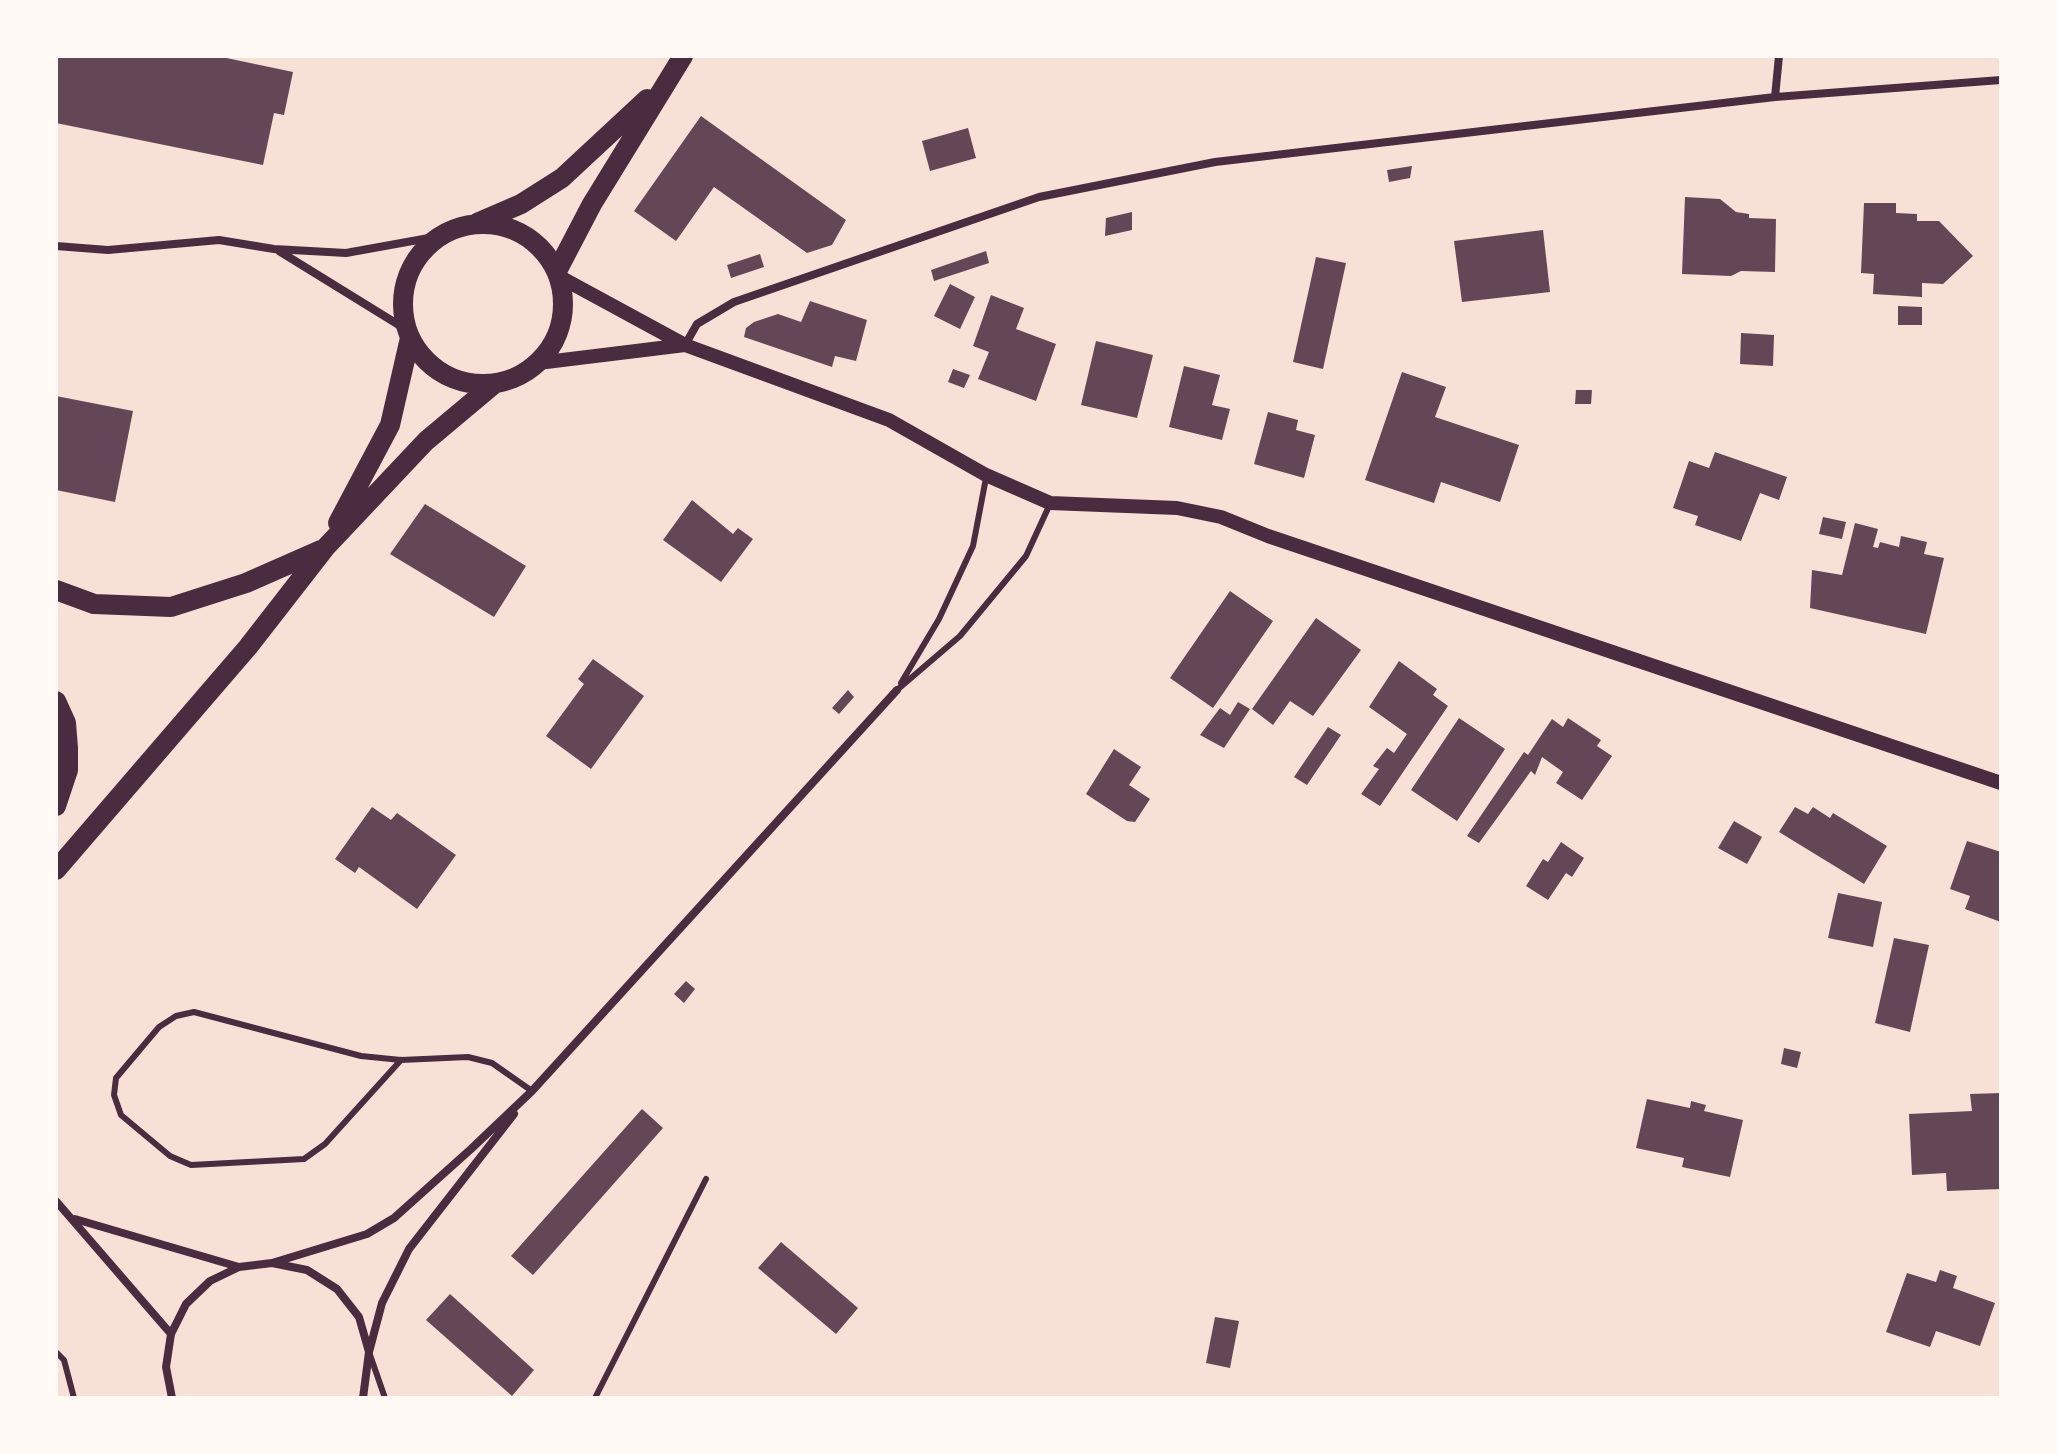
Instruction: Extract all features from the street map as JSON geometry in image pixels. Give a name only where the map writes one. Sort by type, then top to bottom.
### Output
[{"type":"main road","points":[[558,274],[664,82],[683,56]]},
{"type":"main road","points":[[56,590],[94,604],[171,607],[246,583],[325,548],[390,425],[408,334],[403,309],[408,277],[424,250],[440,236],[521,204],[562,178],[664,82]]},
{"type":"main road","points":[[408,334],[436,370],[474,384],[494,384],[518,376],[538,363],[553,344],[562,322],[564,299],[558,274],[546,254],[513,229],[473,224]]},
{"type":"main road","points":[[56,870],[238,659],[325,548],[426,441],[494,384]]},
{"type":"main road","points":[[56,701],[66,723],[68,748],[68,770],[56,806]]},
{"type":"street","points":[[1775,97],[1779,56]]},
{"type":"street","points":[[685,345],[697,324],[734,302],[1039,197],[1215,162],[1775,97],[2001,80]]},
{"type":"street","points":[[56,246],[108,250],[219,240],[274,249],[346,253],[440,236]]},
{"type":"street","points":[[274,249],[408,334]]},
{"type":"street","points":[[558,274],[685,345],[889,420],[986,475],[1050,503],[1177,508],[1221,517],[1268,536],[2001,783]]},
{"type":"street","points":[[538,363],[685,345]]},
{"type":"street","points":[[363,1398],[367,1390],[369,1352],[382,1303],[409,1249],[532,1091],[897,690]]},
{"type":"street","points":[[172,1398],[166,1367],[171,1334],[186,1304],[210,1281],[239,1267],[272,1263],[341,1245],[394,1218],[532,1091]]},
{"type":"street","points":[[56,1201],[75,1219],[171,1334]]},
{"type":"street","points":[[75,1219],[239,1267]]},
{"type":"street","points":[[272,1263],[307,1270],[337,1289],[359,1317],[369,1352]]},
{"type":"lane","points":[[897,690],[939,619],[973,546],[986,475]]},
{"type":"lane","points":[[897,690],[960,636],[1026,556],[1050,503]]},
{"type":"lane","points":[[401,1060],[325,1144],[304,1159],[191,1165],[170,1156],[121,1115],[114,1095],[116,1078],[159,1027],[176,1016],[194,1012],[361,1056],[401,1060],[468,1057],[492,1063],[532,1091]]},
{"type":"lane","points":[[595,1398],[706,1179]]},
{"type":"lane","points":[[56,1352],[64,1360],[74,1398]]},
{"type":"lane","points":[[369,1352],[385,1398]]},
{"type":"building","points":[[56,56],[217,56],[293,72],[284,115],[274,113],[263,165],[56,123]]},
{"type":"building","points":[[701,116],[846,220],[832,245],[807,253],[714,187],[676,241],[634,211]]},
{"type":"building","points":[[968,128],[976,158],[930,171],[922,141]]},
{"type":"building","points":[[1412,166],[1410,178],[1389,182],[1387,170]]},
{"type":"building","points":[[1685,197],[1720,199],[1736,212],[1749,214],[1749,218],[1776,219],[1775,272],[1741,271],[1731,276],[1682,274]]},
{"type":"building","points":[[1864,203],[1896,203],[1896,213],[1917,214],[1917,221],[1939,221],[1973,256],[1943,284],[1922,283],[1922,297],[1873,294],[1874,274],[1861,273]]},
{"type":"building","points":[[1132,212],[1132,230],[1105,236],[1106,218]]},
{"type":"building","points":[[1543,230],[1550,292],[1462,302],[1454,241]]},
{"type":"building","points":[[986,251],[989,263],[934,281],[931,270]]},
{"type":"building","points":[[760,254],[764,267],[731,278],[727,265]]},
{"type":"building","points":[[1316,257],[1346,263],[1323,369],[1293,362]]},
{"type":"building","points":[[950,284],[975,297],[960,329],[934,316]]},
{"type":"building","points":[[991,295],[1024,308],[1016,329],[1056,344],[1036,401],[978,379],[989,352],[973,346]]},
{"type":"building","points":[[810,301],[867,320],[856,361],[835,356],[832,367],[744,337],[746,328],[754,322],[778,314],[801,322]]},
{"type":"building","points":[[1898,306],[1922,307],[1922,325],[1898,325]]},
{"type":"building","points":[[1741,333],[1774,335],[1773,366],[1740,364]]},
{"type":"building","points":[[1096,341],[1153,355],[1137,418],[1081,405]]},
{"type":"building","points":[[1184,366],[1220,375],[1212,405],[1230,409],[1222,440],[1169,427]]},
{"type":"building","points":[[953,369],[970,375],[964,388],[948,382]]},
{"type":"building","points":[[1402,372],[1446,387],[1435,417],[1519,445],[1500,502],[1441,482],[1434,503],[1365,480]]},
{"type":"building","points":[[1576,390],[1592,390],[1591,404],[1575,404]]},
{"type":"building","points":[[56,396],[133,411],[115,502],[56,490]]},
{"type":"building","points":[[1268,412],[1298,420],[1296,430],[1315,435],[1304,478],[1254,464]]},
{"type":"building","points":[[1715,452],[1787,477],[1779,500],[1760,493],[1741,541],[1695,525],[1698,516],[1673,508],[1689,461],[1709,468]]},
{"type":"building","points":[[692,500],[733,534],[738,528],[753,539],[721,582],[663,540]]},
{"type":"building","points":[[425,504],[526,566],[494,617],[390,554]]},
{"type":"building","points":[[1823,517],[1846,522],[1842,539],[1819,534]]},
{"type":"building","points":[[1855,523],[1878,529],[1873,547],[1878,548],[1880,542],[1899,547],[1901,536],[1927,542],[1924,554],[1944,558],[1926,634],[1810,608],[1812,570],[1842,575]]},
{"type":"building","points":[[1230,591],[1273,621],[1213,708],[1170,678]]},
{"type":"building","points":[[1316,618],[1361,650],[1313,716],[1290,701],[1273,725],[1252,709]]},
{"type":"building","points":[[593,659],[644,696],[591,769],[546,736],[584,684],[578,679]]},
{"type":"building","points":[[1399,661],[1437,689],[1433,695],[1448,706],[1380,806],[1361,794],[1379,769],[1373,766],[1387,748],[1394,753],[1407,734],[1369,707]]},
{"type":"building","points":[[848,690],[854,697],[839,714],[832,708]]},
{"type":"building","points":[[1238,702],[1250,709],[1224,748],[1200,735],[1220,708],[1230,715]]},
{"type":"building","points":[[1459,718],[1505,749],[1457,821],[1411,790]]},
{"type":"building","points":[[1568,718],[1601,740],[1597,746],[1612,756],[1582,800],[1556,783],[1563,772],[1542,757],[1535,775],[1531,771],[1479,843],[1467,836],[1524,752],[1528,755],[1552,719],[1563,727]]},
{"type":"building","points":[[1328,727],[1341,735],[1307,785],[1294,777]]},
{"type":"building","points":[[1114,749],[1141,767],[1129,785],[1150,799],[1135,822],[1127,821],[1086,794]]},
{"type":"building","points":[[372,807],[391,820],[397,813],[456,855],[417,909],[359,867],[355,873],[335,859]]},
{"type":"building","points":[[1795,807],[1808,814],[1813,807],[1830,818],[1833,813],[1887,846],[1864,884],[1779,832]]},
{"type":"building","points":[[1734,821],[1762,837],[1747,864],[1718,848]]},
{"type":"building","points":[[1967,841],[2001,852],[2001,922],[1965,909],[1970,896],[1950,889]]},
{"type":"building","points":[[1561,842],[1584,858],[1572,877],[1566,873],[1548,900],[1526,886],[1543,859],[1548,862]]},
{"type":"building","points":[[1838,893],[1882,902],[1873,947],[1828,938]]},
{"type":"building","points":[[1894,938],[1929,945],[1910,1032],[1875,1023]]},
{"type":"building","points":[[686,981],[695,989],[684,1003],[674,994]]},
{"type":"building","points":[[1784,1048],[1801,1052],[1797,1068],[1781,1064]]},
{"type":"building","points":[[2001,1093],[2001,1189],[1947,1191],[1946,1173],[1912,1175],[1909,1114],[1972,1111],[1970,1094]]},
{"type":"building","points":[[1647,1099],[1690,1108],[1691,1101],[1706,1105],[1704,1111],[1743,1120],[1730,1177],[1682,1167],[1684,1158],[1636,1148]]},
{"type":"building","points":[[642,1109],[663,1128],[533,1275],[511,1256]]},
{"type":"building","points":[[781,1242],[858,1308],[836,1334],[758,1268]]},
{"type":"building","points":[[1940,1270],[1957,1276],[1953,1288],[1995,1303],[1980,1346],[1936,1331],[1930,1347],[1886,1332],[1907,1273],[1936,1282]]},
{"type":"building","points":[[450,1294],[534,1370],[512,1396],[426,1320]]},
{"type":"building","points":[[1215,1317],[1239,1321],[1230,1368],[1206,1363]]}]
